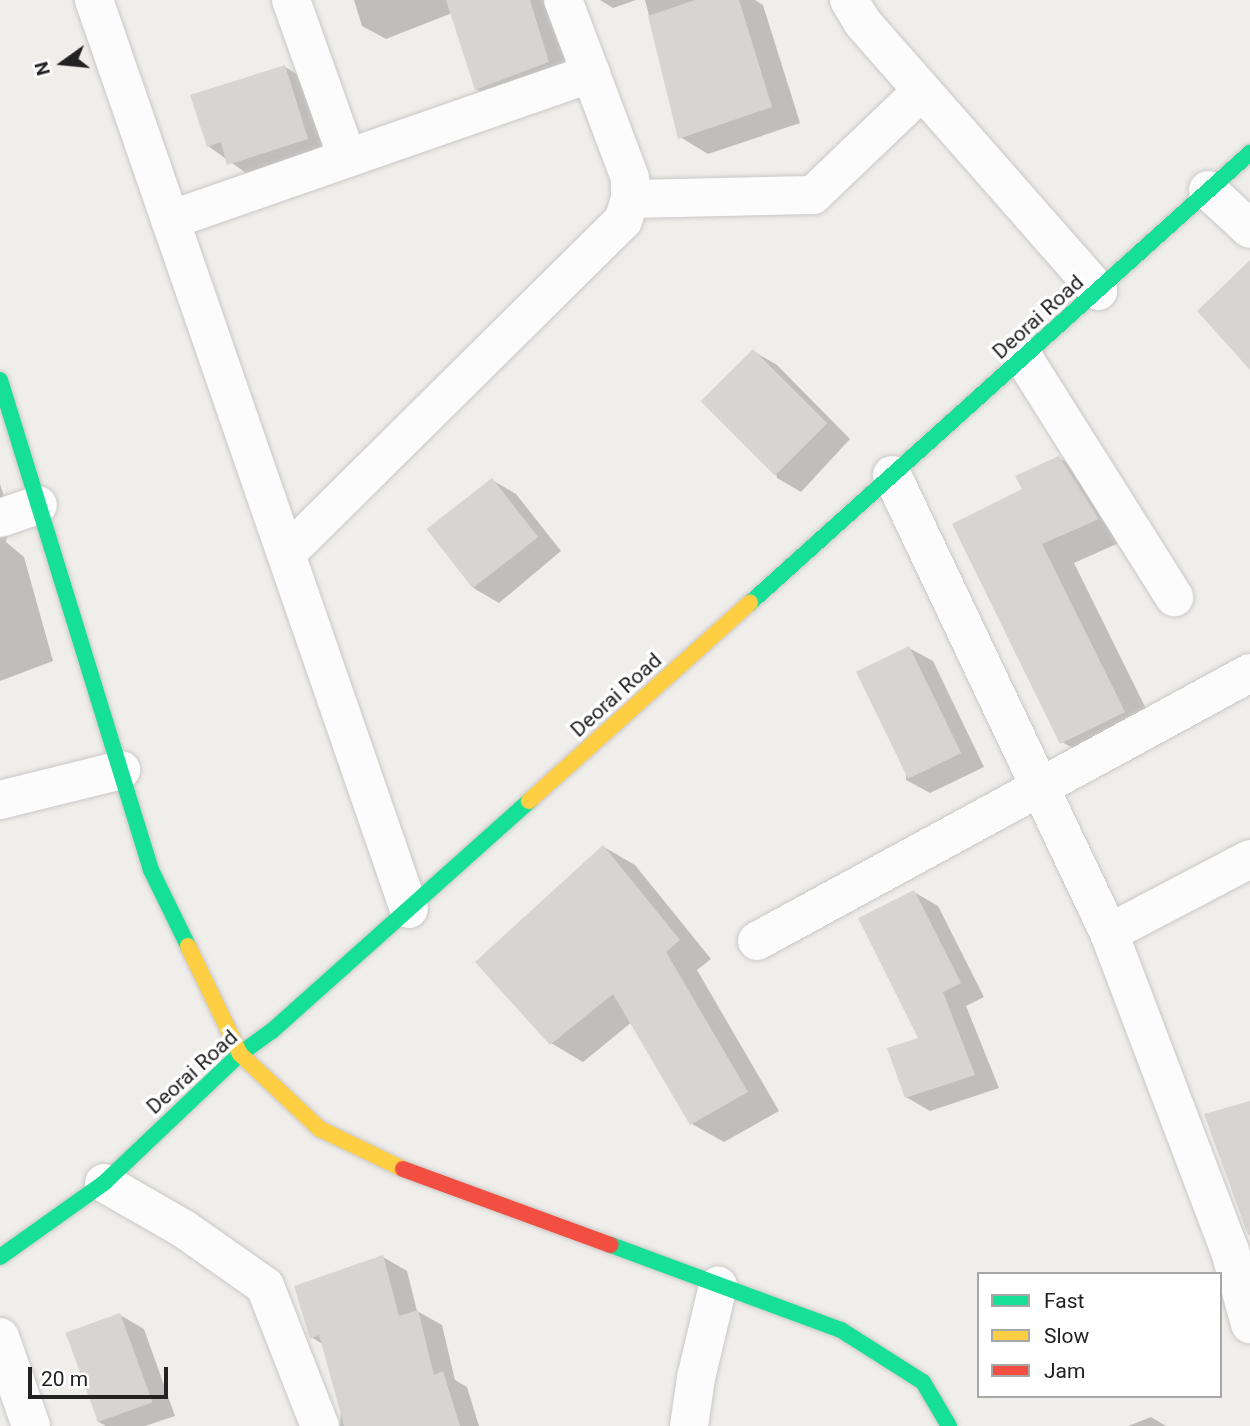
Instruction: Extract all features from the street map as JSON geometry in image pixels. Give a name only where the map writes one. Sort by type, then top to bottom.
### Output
[{"type":"street","points":[[94,0],[409,909]]},
{"type":"street","points":[[291,0],[347,157]]},
{"type":"street","points":[[286,554],[623,221],[630,199],[622,154],[563,0]]},
{"type":"street","points":[[849,0],[862,22],[1098,291]]},
{"type":"street","points":[[170,220],[591,73]]},
{"type":"street","points":[[630,199],[813,195],[922,91]]},
{"type":"street","name":"Deorai Road","points":[[0,1257],[104,1183],[240,1054],[272,1031],[409,909],[1250,153]]},
{"type":"street","points":[[1208,190],[1250,229]]},
{"type":"street","points":[[1023,357],[1174,597]]},
{"type":"street","points":[[0,380],[151,870],[240,1054],[320,1129],[374,1158],[841,1330],[923,1382],[949,1426]]},
{"type":"street","points":[[892,475],[1109,933],[1240,1244],[1250,1324]]},
{"type":"street","points":[[0,518],[38,505]]},
{"type":"street","points":[[757,941],[1250,673]]},
{"type":"street","points":[[0,800],[121,771]]},
{"type":"street","points":[[1109,933],[1250,859]]},
{"type":"street","points":[[104,1183],[184,1229],[265,1286],[320,1426]]},
{"type":"street","points":[[690,1426],[696,1378],[718,1286]]},
{"type":"street","points":[[0,1337],[32,1426]]},
{"type":"building","points":[[446,0],[530,0],[549,62],[475,90]]},
{"type":"building","points":[[695,0],[739,0],[772,107],[678,139],[648,16]]},
{"type":"building","points":[[285,65],[308,139],[227,165],[221,142],[207,147],[190,95]]},
{"type":"building","points":[[1250,260],[1250,370],[1197,311]]},
{"type":"building","points":[[753,349],[827,423],[775,476],[701,401]]},
{"type":"building","points":[[1059,456],[1099,519],[1042,544],[1125,712],[1060,744],[952,524],[1022,489],[1015,476]]},
{"type":"building","points":[[492,478],[538,537],[473,588],[427,529]]},
{"type":"building","points":[[909,646],[961,753],[908,779],[856,672]]},
{"type":"building","points":[[603,845],[680,940],[666,952],[748,1092],[690,1125],[613,994],[550,1045],[475,962]]},
{"type":"building","points":[[914,890],[961,983],[943,992],[975,1075],[905,1098],[887,1048],[918,1038],[858,918]]},
{"type":"building","points":[[1250,1101],[1250,1235],[1248,1235],[1204,1114]]},
{"type":"building","points":[[383,1255],[399,1316],[418,1310],[434,1375],[443,1371],[460,1426],[344,1426],[319,1335],[310,1339],[294,1286]]},
{"type":"building","points":[[120,1313],[152,1402],[98,1422],[65,1333]]},
{"type":"traffic: fast","points":[[750,603],[1250,153]]},
{"type":"traffic: fast","points":[[0,380],[151,870],[188,946]]},
{"type":"traffic: fast","points":[[0,1257],[104,1183],[240,1054],[272,1031],[529,801]]},
{"type":"traffic: fast","points":[[611,1245],[841,1330],[923,1382],[949,1426]]},
{"type":"traffic: slow","points":[[529,801],[750,603]]},
{"type":"traffic: slow","points":[[188,946],[240,1054],[320,1129],[403,1169]]},
{"type":"traffic: jam","points":[[403,1169],[611,1245]]}]
